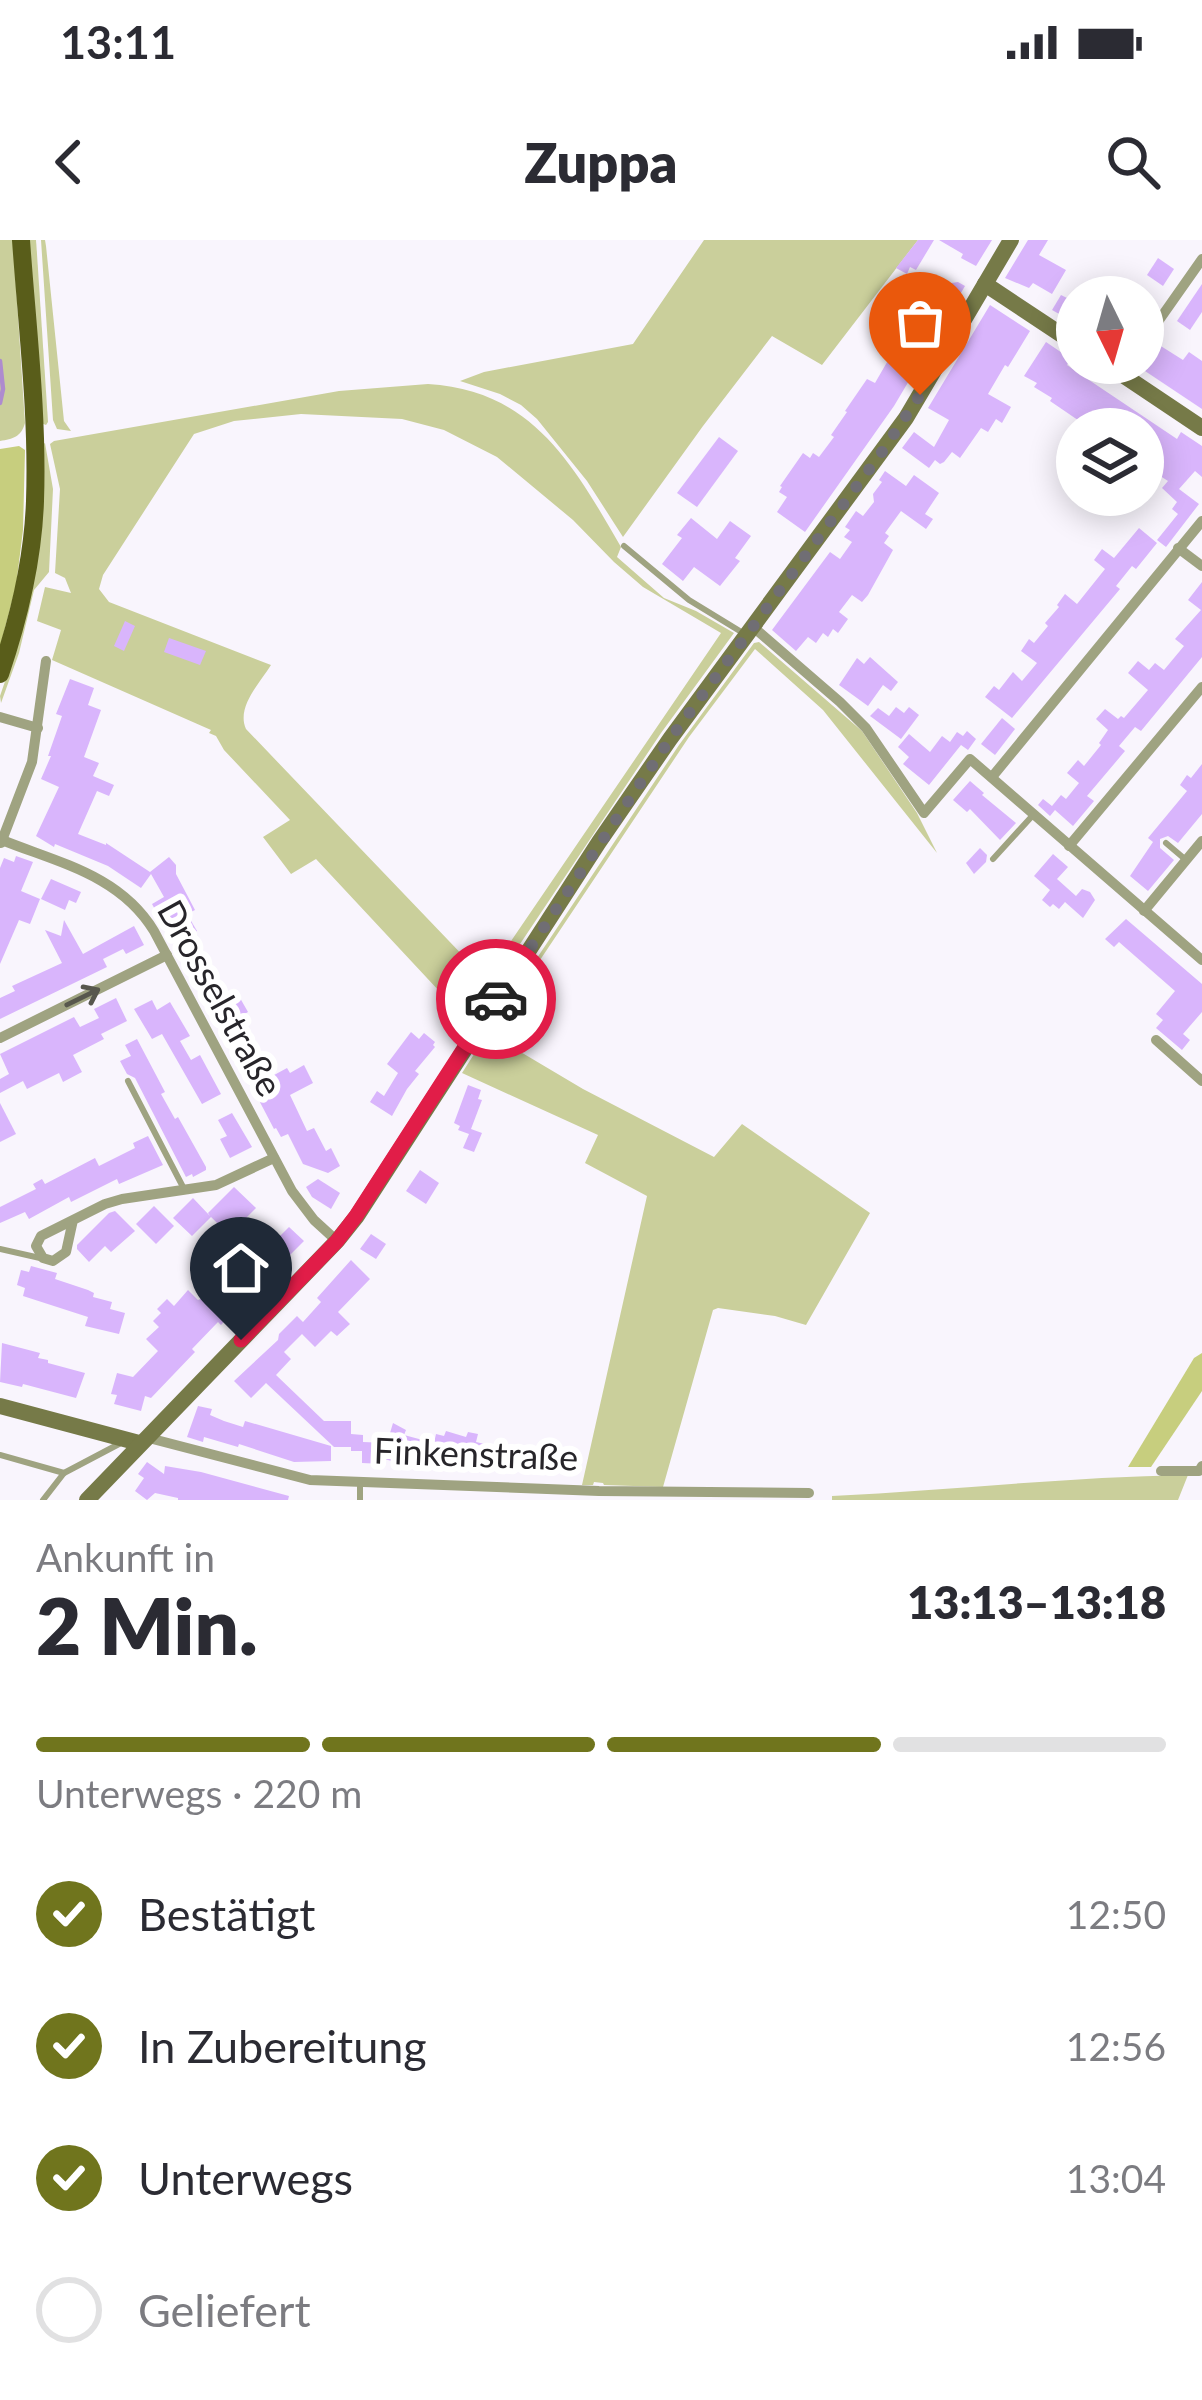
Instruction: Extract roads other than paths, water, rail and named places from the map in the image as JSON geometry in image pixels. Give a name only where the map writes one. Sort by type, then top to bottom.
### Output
[{"type":"main road","points":[[0,674],[27,574],[35,503],[21,240]]},
{"type":"main road","points":[[87,1500],[137,1440],[337,1241],[356,1216],[598,842],[906,418],[1011,240]]},
{"type":"main road","points":[[985,284],[1056,331]]},
{"type":"main road","points":[[1142,384],[1202,428]]},
{"type":"main road","name":"Finkenstraße","points":[[0,1406],[137,1440]]},
{"type":"street","points":[[1164,313],[1202,259]]},
{"type":"street","points":[[992,777],[1202,521]]},
{"type":"street","points":[[1178,548],[1202,566]]},
{"type":"street","points":[[749,631],[866,728],[924,813],[970,759],[1202,961]]},
{"type":"street","points":[[1,842],[32,762],[46,661]]},
{"type":"street","points":[[1069,846],[1202,687]]},
{"type":"street","points":[[0,717],[38,728]]},
{"type":"street","points":[[1144,911],[1202,841]]},
{"type":"street","name":"Drosselstraße","points":[[1,842],[113,886],[135,904],[299,1201],[337,1241]]},
{"type":"street","points":[[0,1038],[167,955]]},
{"type":"street","points":[[1156,1040],[1202,1081]]},
{"type":"street","points":[[74,1220],[66,1252],[53,1261],[43,1258],[36,1246],[39,1238],[74,1220],[113,1201],[223,1183],[274,1158]]},
{"type":"street","name":"Finkenstraße","points":[[137,1440],[292,1478],[598,1496],[809,1493]]},
{"type":"street","points":[[1161,1471],[1199,1471],[1202,1466]]},
{"type":"lane","points":[[624,546],[689,601],[749,631]]},
{"type":"lane","points":[[994,859],[1034,814]]},
{"type":"lane","points":[[1166,843],[1186,860]]},
{"type":"lane","points":[[128,1081],[184,1190]]},
{"type":"lane","points":[[0,1249],[43,1258]]},
{"type":"lane","points":[[43,1500],[64,1473],[137,1440]]},
{"type":"lane","points":[[0,1455],[64,1473]]},
{"type":"lane","points":[[359,1500],[360,1483]]},
{"type":"waterway","points":[[0,361],[0,403]]}]
